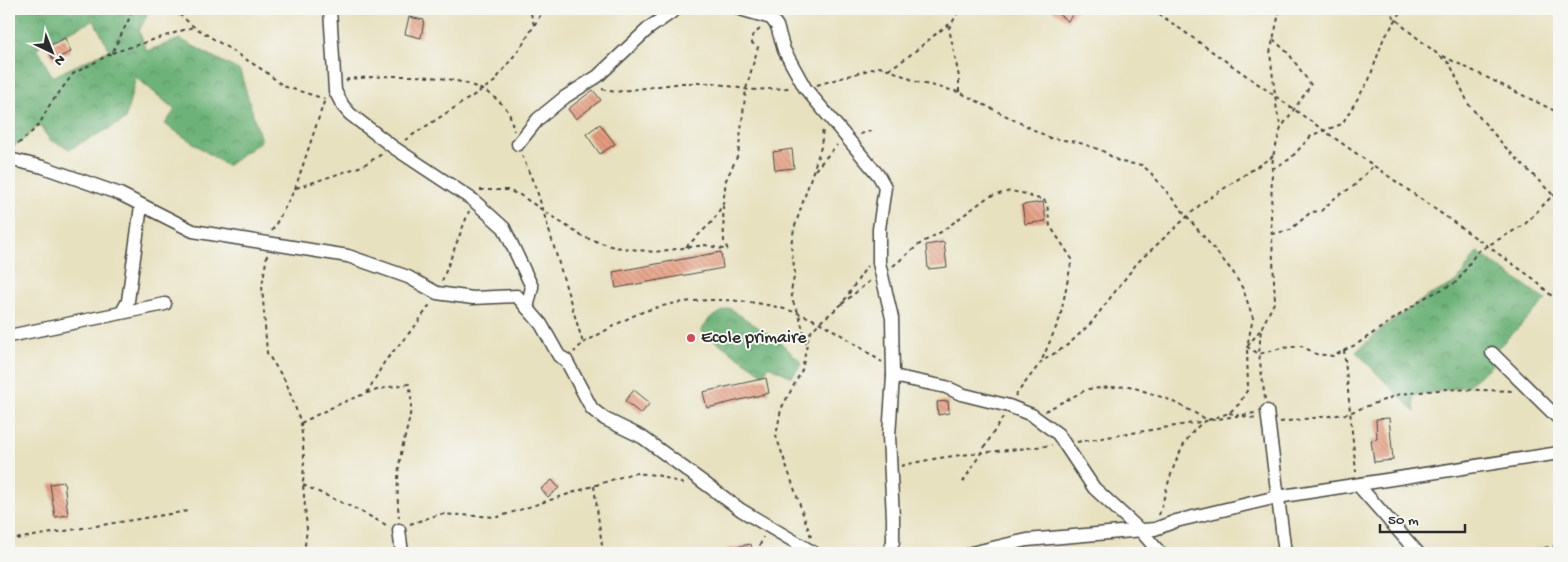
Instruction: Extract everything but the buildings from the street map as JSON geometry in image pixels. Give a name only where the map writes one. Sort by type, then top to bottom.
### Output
[{"type":"street","points":[[330,9],[330,95],[350,114],[394,147],[474,200],[504,228],[532,287],[527,308]]},
{"type":"street","points":[[518,144],[538,119],[566,97],[588,84],[649,28],[676,9]]},
{"type":"street","points":[[740,9],[771,18],[776,26],[784,50],[805,88],[816,104],[825,110],[852,146],[879,176],[885,187],[878,237],[882,272],[892,318],[894,376],[889,436],[892,469],[893,542],[889,553]]},
{"type":"street","points":[[9,159],[44,167],[120,194],[193,231],[348,256],[408,277],[438,293],[473,298],[517,296],[541,324],[559,356],[566,360],[592,409],[605,418],[642,437],[741,510],[814,553]]},
{"type":"street","points":[[122,312],[128,301],[141,206]]},
{"type":"street","points":[[9,336],[165,304]]},
{"type":"street","points":[[1492,353],[1559,419]]},
{"type":"street","points":[[894,376],[946,387],[961,394],[1009,406],[1032,415],[1058,434],[1094,488],[1141,531],[1160,553]]},
{"type":"street","points":[[1267,416],[1285,553]]},
{"type":"street","points":[[971,553],[1026,540],[1155,529],[1176,521],[1277,497],[1559,452]]},
{"type":"street","points":[[1358,485],[1418,553]]},
{"type":"street","points":[[399,530],[402,553]]},
{"type":"path","points":[[112,54],[130,17],[131,9]]},
{"type":"path","points":[[173,9],[194,26],[266,72],[283,86],[330,95]]},
{"type":"path","points":[[524,9],[531,14],[534,25]]},
{"type":"path","points":[[294,189],[362,166],[494,82],[523,44],[544,9]]},
{"type":"path","points":[[459,190],[507,190],[542,208],[593,242],[614,247],[654,252],[705,245],[728,250],[724,240],[723,204],[726,180],[738,155],[746,90],[758,47],[752,43],[752,36],[771,18],[797,13],[805,9]]},
{"type":"path","points":[[959,92],[959,77],[949,28],[960,9]]},
{"type":"path","points":[[1152,9],[1534,279],[1559,303]]},
{"type":"path","points":[[1280,9],[1270,53],[1275,95],[1282,128]]},
{"type":"path","points":[[1386,9],[1450,64],[1469,105],[1507,149],[1559,201]]},
{"type":"path","points":[[1272,169],[1290,159],[1312,135],[1342,124],[1369,80],[1383,40],[1403,9]]},
{"type":"path","points":[[888,69],[925,45],[938,32],[951,24]]},
{"type":"path","points":[[9,151],[39,125],[49,106],[74,74],[112,54],[194,26]]},
{"type":"path","points":[[1247,347],[1261,329],[1275,301],[1272,234],[1273,156],[1282,128],[1311,85],[1289,54],[1273,39]]},
{"type":"path","points":[[1438,54],[1559,113]]},
{"type":"path","points":[[588,84],[615,92],[682,83],[714,83],[746,90],[805,88],[879,67],[917,82],[959,92],[1050,138],[1077,142],[1101,150],[1120,162],[1142,165],[1151,173],[1186,218],[1220,255],[1243,289],[1253,318],[1247,347],[1248,389],[1239,404],[1229,413],[1206,420],[1190,436],[1173,466],[1155,529]]},
{"type":"path","points":[[304,553],[307,529],[303,485],[304,458],[301,423],[286,382],[267,353],[262,286],[270,234],[294,189],[330,95],[348,79],[383,76],[436,77],[484,89],[508,110],[518,144],[542,208],[583,342]]},
{"type":"path","points":[[806,345],[800,314],[793,302],[791,291],[795,273],[792,244],[794,229],[821,147],[825,110]]},
{"type":"path","points":[[1041,362],[1069,344],[1091,323],[1137,263],[1202,203],[1273,156]]},
{"type":"path","points":[[1272,234],[1290,230],[1311,212],[1321,212],[1336,198],[1354,186],[1373,166]]},
{"type":"path","points":[[811,538],[776,436],[781,409],[802,370],[809,334],[819,323],[882,272],[988,196],[1010,191],[1027,194],[1033,198],[1043,199],[1046,204],[1050,226],[1072,259],[1060,318],[1041,362],[1009,406],[963,482]]},
{"type":"path","points":[[1247,347],[1259,354],[1282,348],[1302,346],[1316,354],[1334,356],[1381,329],[1426,297],[1457,282],[1477,252],[1525,224],[1552,196],[1559,193]]},
{"type":"path","points":[[686,248],[713,221],[723,204]]},
{"type":"path","points":[[842,304],[869,262]]},
{"type":"path","points":[[566,360],[583,342],[635,315],[677,303],[740,300],[800,314],[819,323],[886,365],[894,376]]},
{"type":"path","points":[[1261,329],[1260,375],[1267,416]]},
{"type":"path","points":[[1344,350],[1358,485]]},
{"type":"path","points":[[301,423],[357,395],[392,386],[409,384],[413,401],[400,458],[397,485],[399,530]]},
{"type":"path","points":[[1032,415],[1054,408],[1088,388],[1129,386],[1170,400],[1206,420]]},
{"type":"path","points":[[892,469],[937,457],[978,455],[1206,420],[1241,416],[1267,416],[1283,422],[1350,413],[1400,394],[1446,389],[1514,391]]},
{"type":"path","points":[[1229,413],[1241,416],[1267,416]]},
{"type":"path","points":[[303,485],[356,509],[380,524],[399,530],[421,519],[440,514],[498,517],[633,473],[657,475],[690,486]]},
{"type":"path","points":[[594,485],[603,553]]},
{"type":"path","points":[[9,540],[188,511]]},
{"type":"path","points":[[758,553],[767,526]]},
{"type":"path","points":[[1505,553],[1559,546]]},
{"type":"green space","points":[[9,9],[145,9],[147,15],[139,31],[147,51],[180,39],[240,71],[261,141],[227,166],[165,124],[175,110],[136,77],[125,120],[70,149],[50,140],[39,125],[22,141],[10,148]],"holes":[[[94,20],[109,50],[52,77],[37,47]]]},
{"type":"green space","points":[[1477,252],[1546,300],[1499,347],[1488,350],[1497,361],[1467,386],[1413,396],[1415,412],[1356,352],[1381,329],[1426,297],[1457,282]]},
{"type":"green space","points":[[729,308],[779,341],[802,363],[792,377],[769,366],[763,374],[701,331],[710,318]]},
{"type":"place","name":"Ecole primaire","points":[[691,338]]}]
